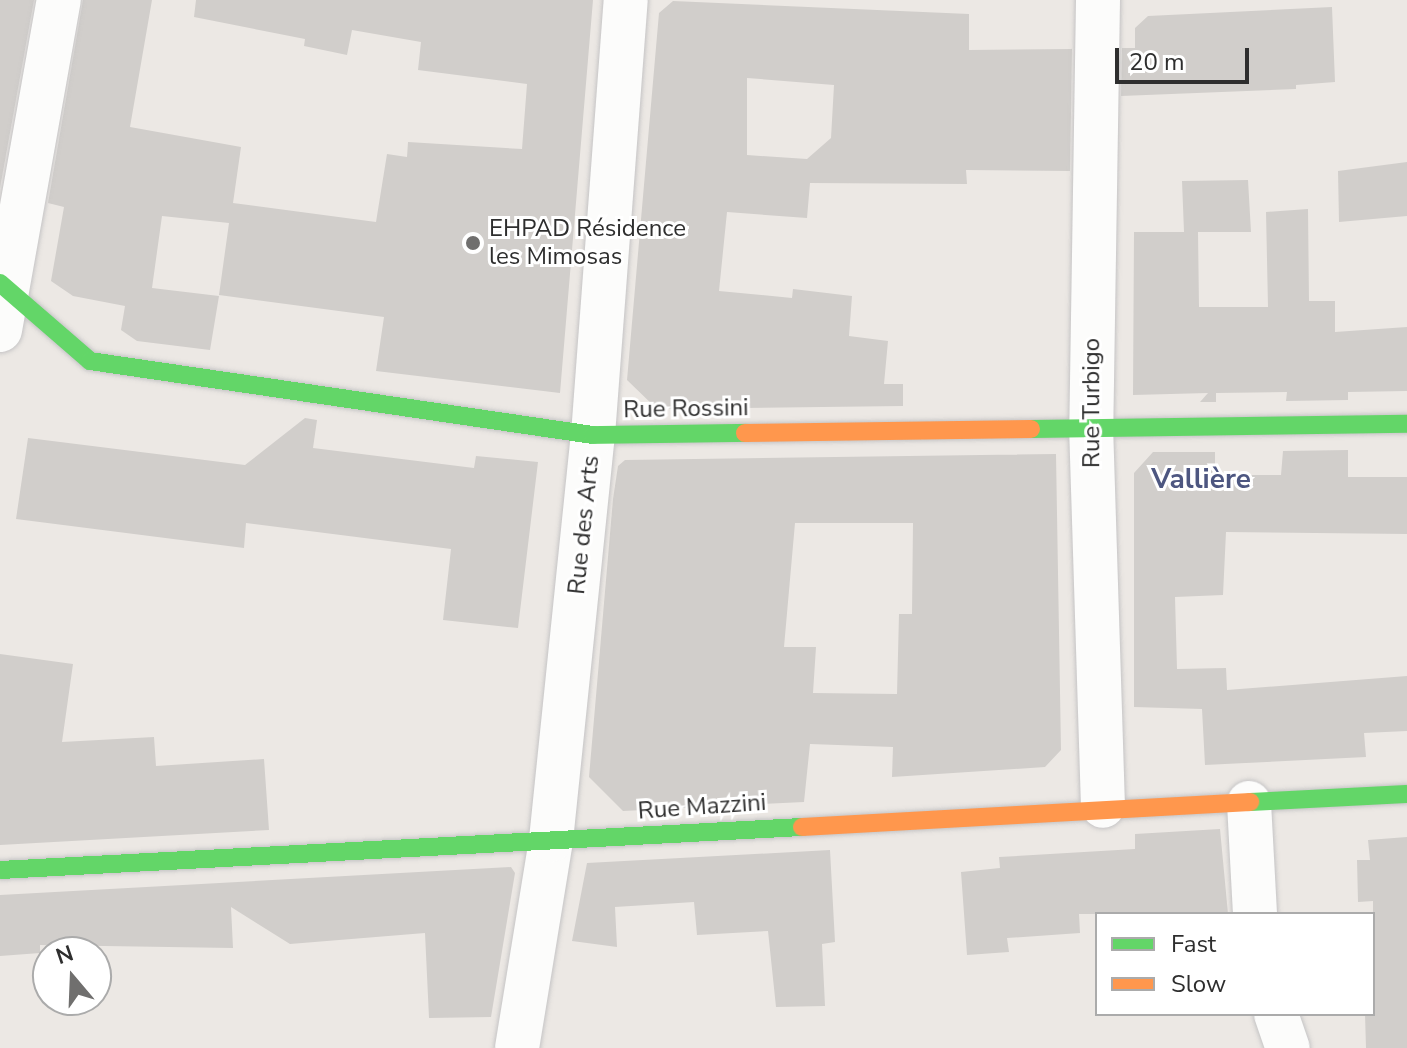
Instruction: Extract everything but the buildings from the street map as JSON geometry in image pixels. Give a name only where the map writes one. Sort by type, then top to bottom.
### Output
[{"type":"street","points":[[0,330],[3,285],[59,0]]},
{"type":"street","name":"Rue des Arts","points":[[517,1048],[551,840],[593,435],[626,0]]},
{"type":"street","name":"Rue Turbigo","points":[[1098,2],[1091,425],[1103,806]]},
{"type":"street","name":"Rue Rossini","points":[[3,285],[90,361],[593,435],[1091,425],[1407,424]]},
{"type":"street","name":"Rue Mazzini","points":[[0,870],[1103,806],[1249,803],[1407,794]]},
{"type":"street","points":[[1249,803],[1255,912]]},
{"type":"street","points":[[1277,1016],[1288,1048]]},
{"type":"traffic: fast","points":[[0,283],[90,361],[593,435],[745,433]]},
{"type":"traffic: fast","points":[[1031,429],[1407,424]]},
{"type":"traffic: fast","points":[[1250,802],[1407,794]]},
{"type":"traffic: fast","points":[[0,870],[802,827]]},
{"type":"traffic: slow","points":[[745,433],[1031,429]]},
{"type":"traffic: slow","points":[[802,827],[1250,802]]},
{"type":"place","name":"EHPAD Résidence les Mimosas","points":[[473,243]]},
{"type":"district","name":"Vallière","points":[[1201,479]]}]
